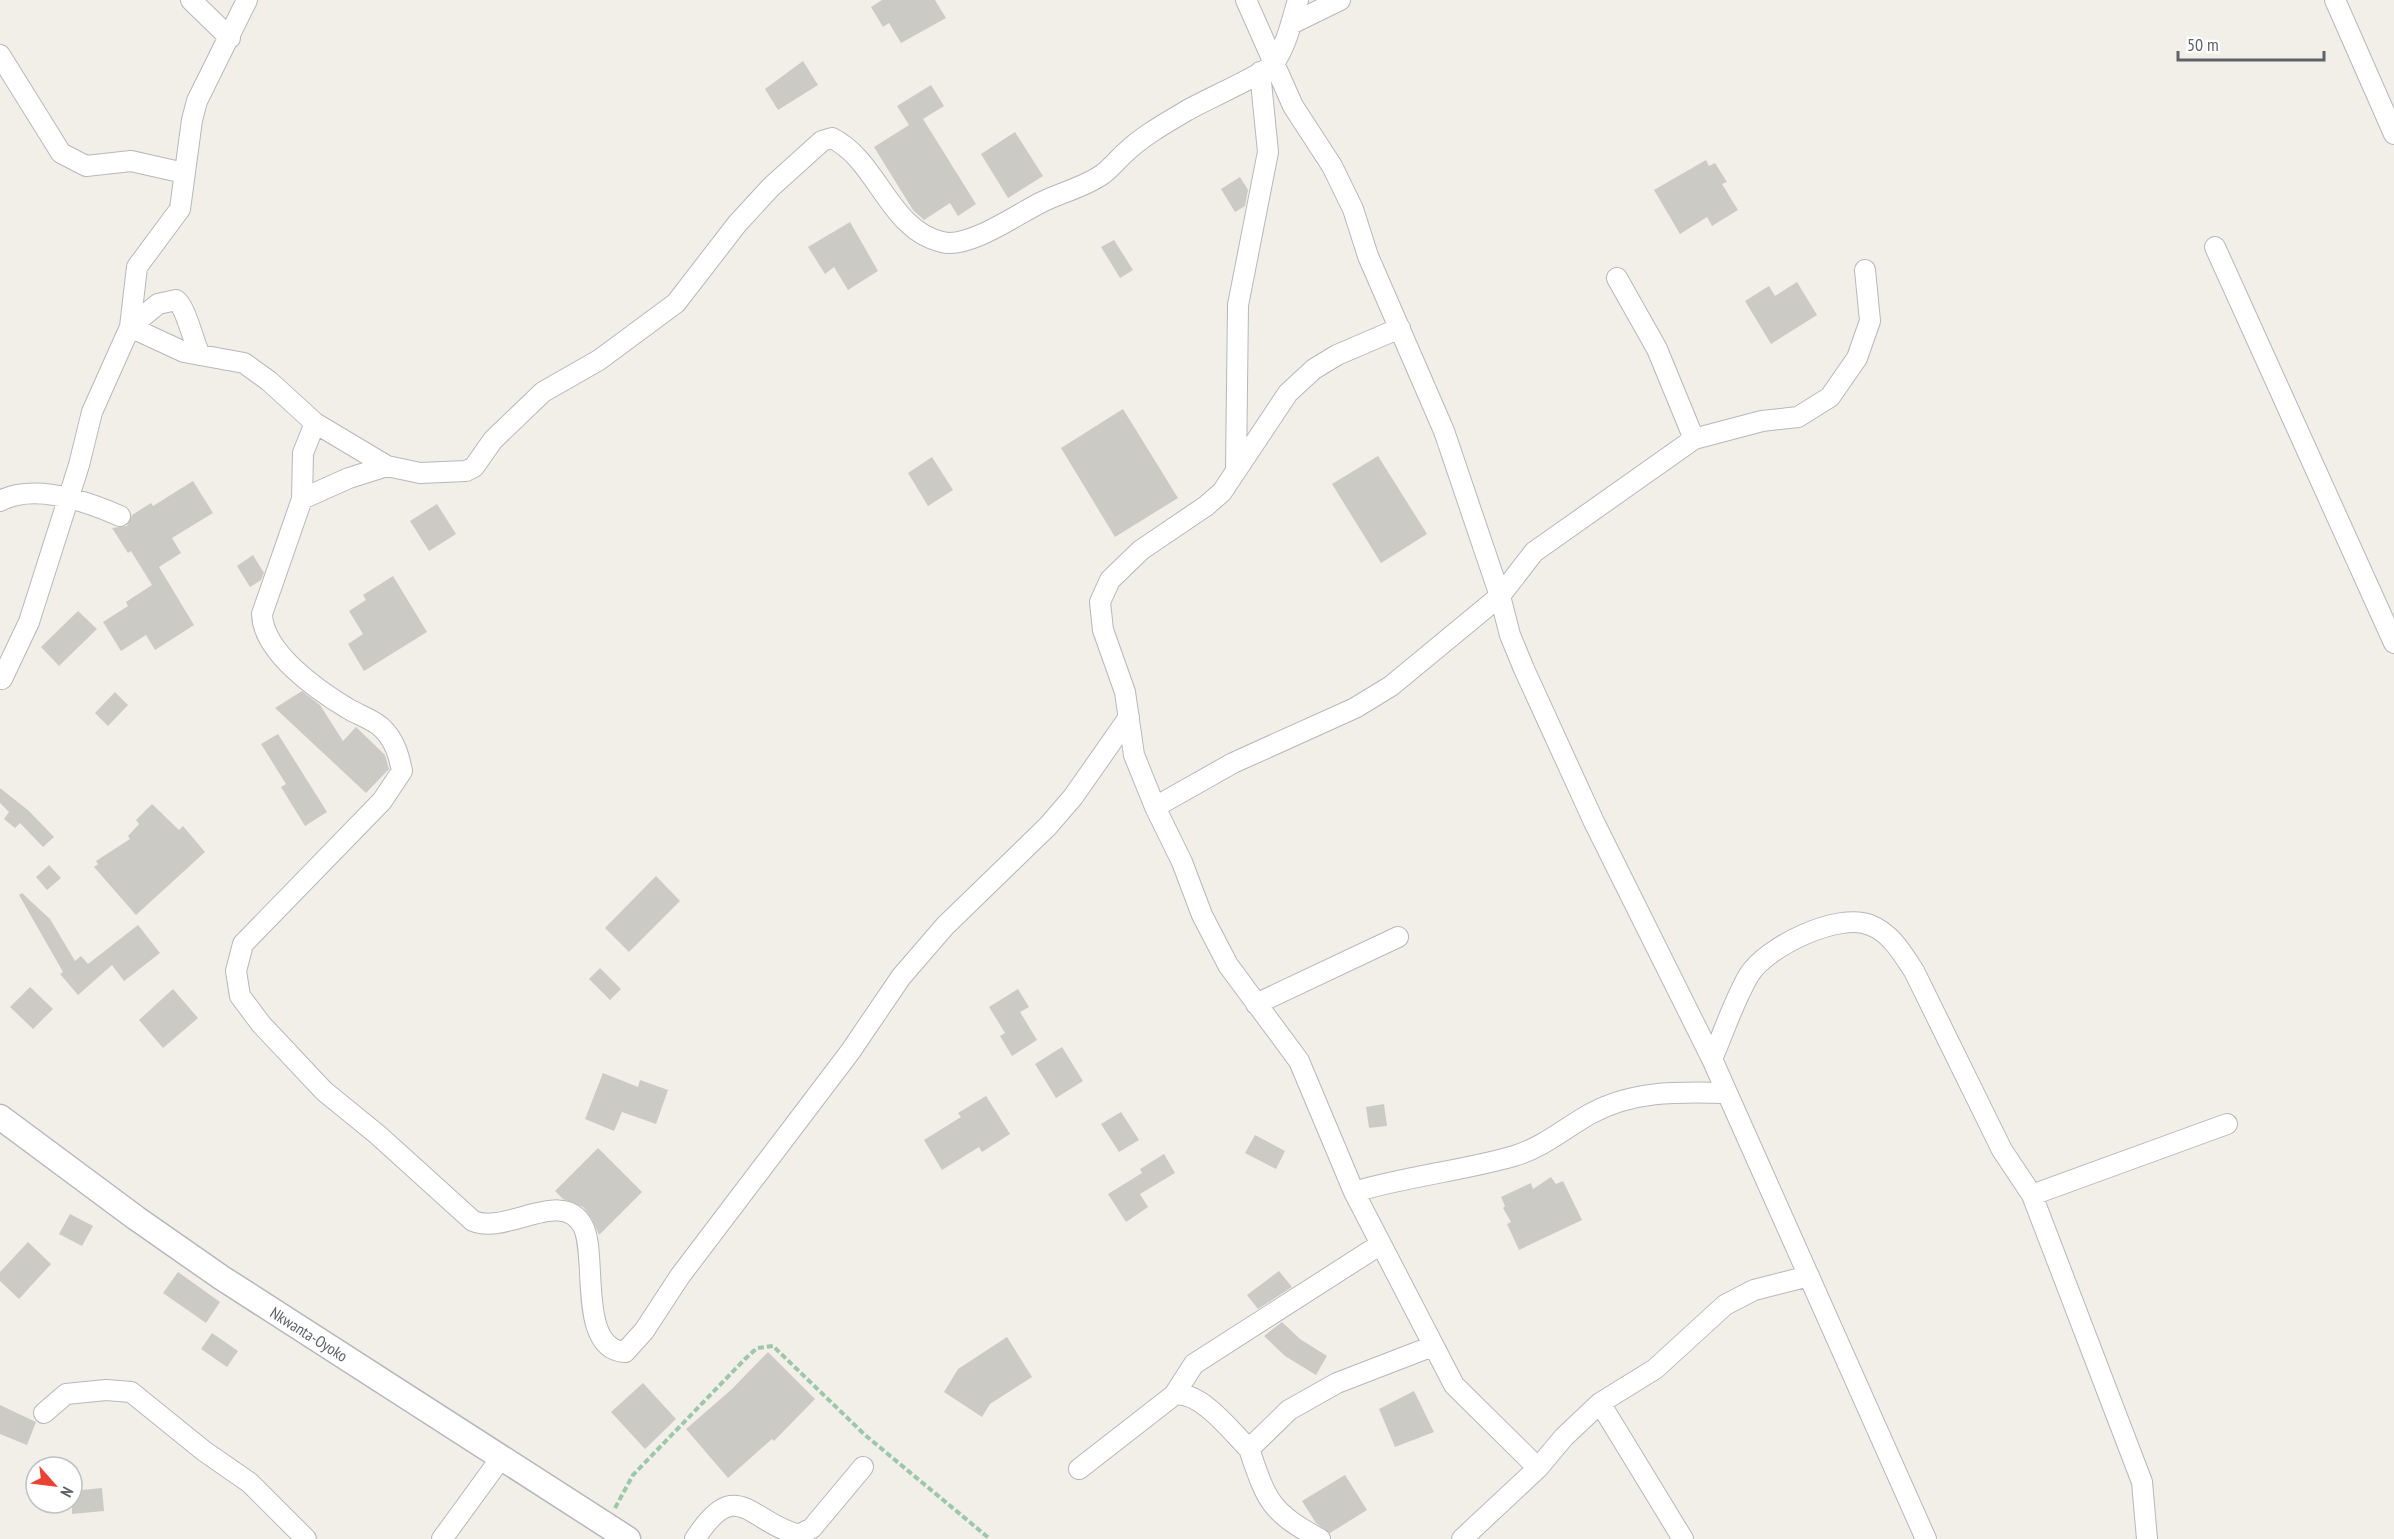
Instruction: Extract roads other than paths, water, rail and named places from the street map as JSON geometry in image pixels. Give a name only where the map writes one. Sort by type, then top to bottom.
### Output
[{"type":"street","points":[[191,0],[230,38]]},
{"type":"street","points":[[2,679],[29,622],[68,500],[92,412],[130,327],[136,267],[180,209],[197,100],[247,0]]},
{"type":"street","points":[[1236,469],[1238,305],[1268,152],[1267,68],[1246,0]]},
{"type":"street","points":[[130,327],[184,352],[244,363],[269,381],[315,423],[387,466],[420,473],[466,471],[474,467],[493,440],[543,392],[590,365],[676,303],[737,224],[771,187],[822,141],[832,138],[852,151],[900,214],[915,228],[942,242],[955,243],[987,231],[1042,202],[1089,182],[1103,174],[1152,132],[1187,110],[1267,68],[1291,24],[1298,0]]},
{"type":"street","points":[[1291,24],[1340,0]]},
{"type":"street","points":[[2335,0],[2394,134]]},
{"type":"street","points":[[0,55],[61,153],[86,166],[131,161],[184,173]]},
{"type":"street","points":[[1267,68],[1332,166],[1353,209],[1368,256],[1444,431],[1500,596],[1510,635],[1594,822],[1712,1059],[1926,1539]]},
{"type":"street","points":[[2215,247],[2394,643]]},
{"type":"street","points":[[1155,807],[1233,763],[1355,708],[1391,686],[1500,596],[1534,552],[1694,439],[1762,421],[1798,417],[1830,397],[1857,358],[1870,321],[1865,270]]},
{"type":"street","points":[[1617,278],[1657,349],[1694,439]]},
{"type":"street","points":[[130,327],[158,304],[176,300],[186,310],[187,324],[200,356]]},
{"type":"street","points":[[1400,328],[1337,355],[1314,369],[1287,393],[1222,492],[1206,506],[1141,550],[1110,580],[1100,602],[1103,630],[1125,692],[1134,754],[1155,807],[1182,862],[1202,915],[1228,965],[1299,1061],[1354,1192],[1454,1385],[1538,1468]]},
{"type":"street","points":[[315,423],[303,453],[302,499],[262,614],[262,625],[275,648],[308,682],[345,708],[383,728],[398,752],[402,771],[382,801],[243,944],[236,971],[240,996],[261,1024],[324,1091],[378,1135],[473,1221],[484,1226],[497,1225],[546,1210],[561,1209],[572,1215],[582,1225],[587,1241],[591,1300],[596,1322],[608,1345],[619,1351],[625,1352],[644,1331],[681,1276],[850,1052],[901,977],[945,926],[1048,826],[1073,797],[1128,717]]},
{"type":"street","points":[[302,499],[349,478],[387,466]]},
{"type":"street","points":[[0,501],[25,493],[43,493],[102,508],[120,516]]},
{"type":"street","points":[[1712,1059],[1750,974],[1773,950],[1793,938],[1855,921],[1872,925],[1896,944],[1914,971],[2002,1150],[2032,1195],[2142,1482],[2147,1539]]},
{"type":"street","points":[[1256,1004],[1398,937]]},
{"type":"street","points":[[1354,1192],[1516,1156],[1556,1136],[1592,1113],[1625,1101],[1665,1091],[1727,1093]]},
{"type":"street","name":"Nkwanta-Oyoko","points":[[0,1117],[222,1278],[627,1539]]},
{"type":"street","points":[[2032,1195],[2227,1124]]},
{"type":"street","points":[[1079,1469],[1174,1395],[1194,1364],[1381,1244]]},
{"type":"street","points":[[1462,1539],[1538,1468],[1564,1437],[1600,1403],[1655,1369],[1725,1305],[1754,1290],[1809,1276]]},
{"type":"street","points":[[1249,1449],[1289,1410],[1337,1383],[1433,1346]]},
{"type":"street","points":[[45,1413],[66,1394],[114,1390],[131,1392],[204,1451],[250,1483],[306,1539]]},
{"type":"street","points":[[1174,1395],[1185,1393],[1198,1399],[1249,1449],[1271,1505],[1300,1528],[1320,1539]]},
{"type":"street","points":[[1600,1403],[1683,1539]]},
{"type":"street","points":[[442,1539],[501,1458]]},
{"type":"street","points":[[695,1539],[705,1523],[722,1507],[734,1504],[771,1531],[799,1535],[812,1527],[863,1467]]}]
